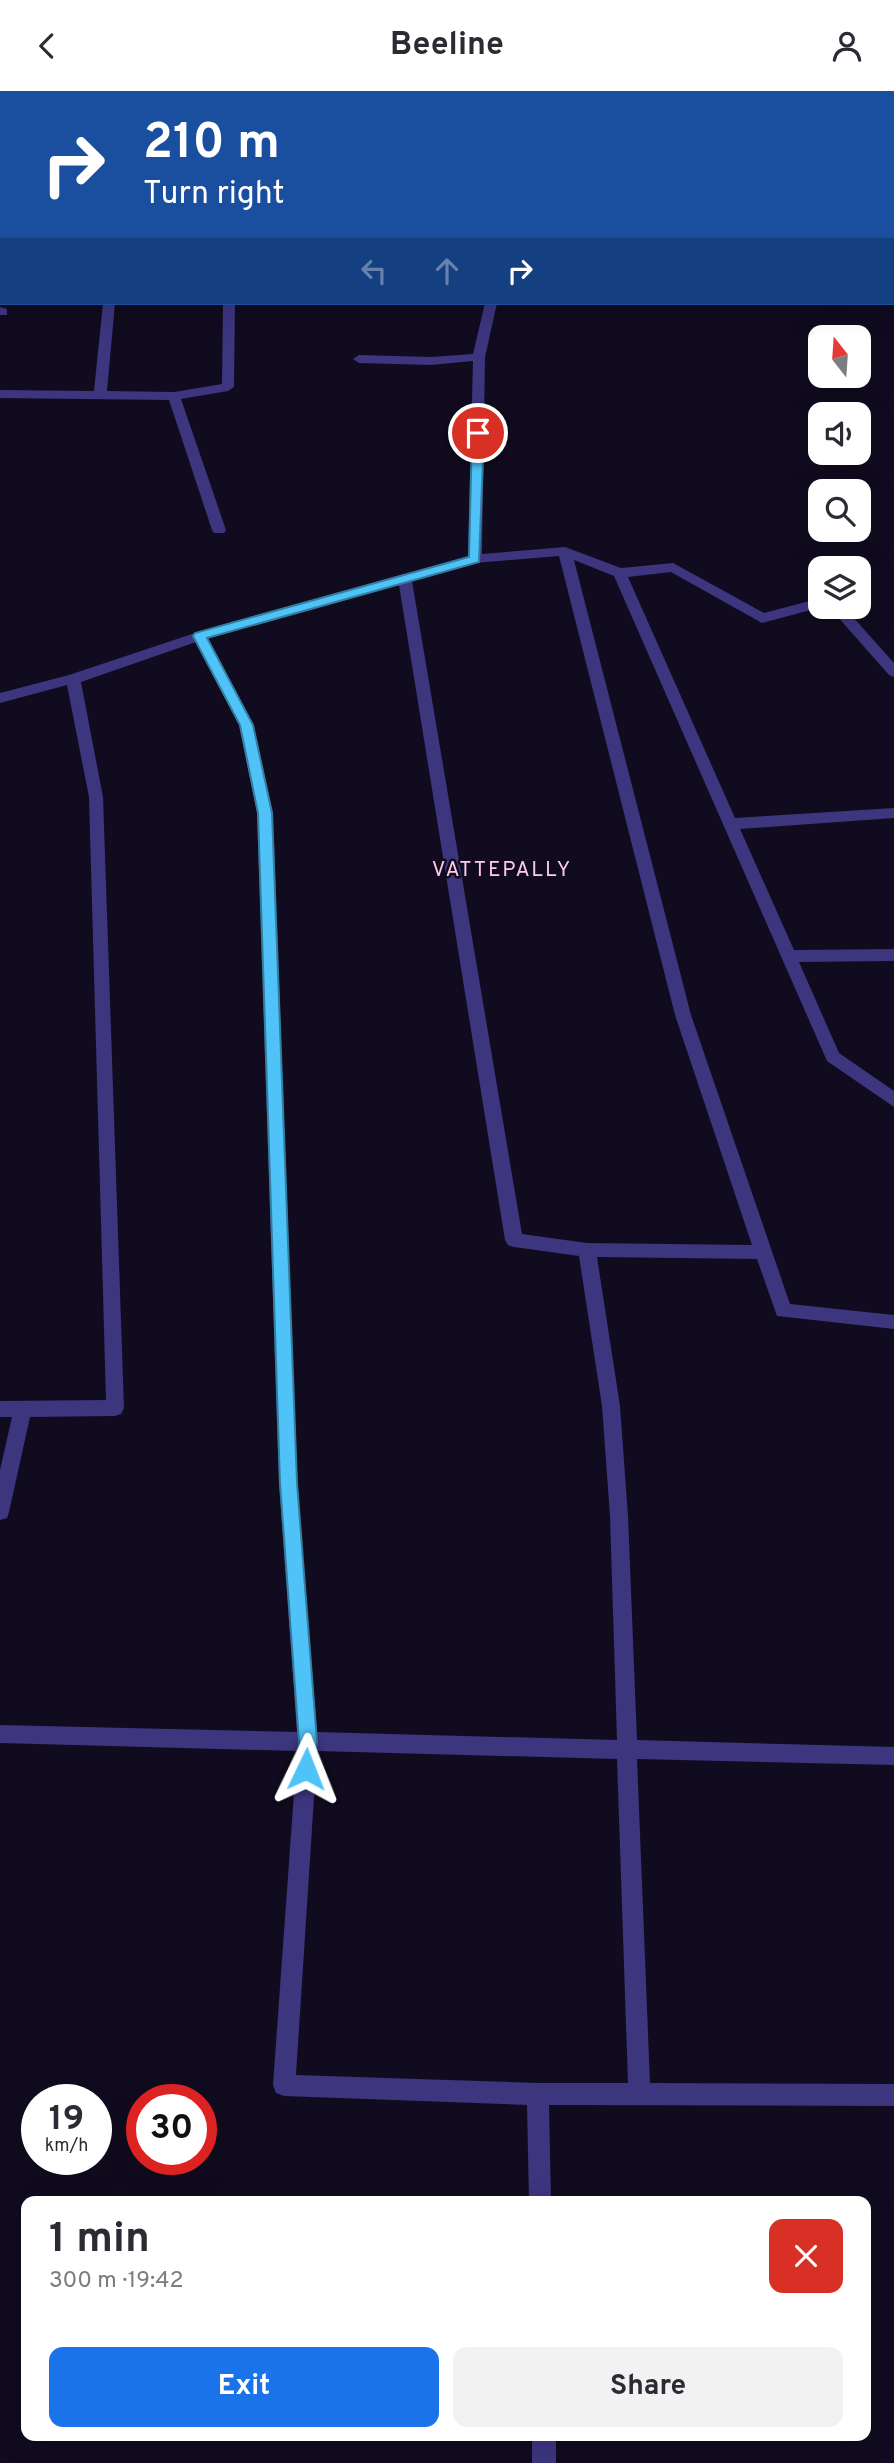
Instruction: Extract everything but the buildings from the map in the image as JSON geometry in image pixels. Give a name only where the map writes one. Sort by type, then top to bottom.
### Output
[{"type":"street","points":[[100,393],[109,305]]},
{"type":"street","points":[[0,394],[100,393],[174,396],[228,387],[229,305]]},
{"type":"street","points":[[475,559],[479,357],[491,305]]},
{"type":"street","points":[[359,359],[431,361],[479,357]]},
{"type":"street","points":[[174,396],[219,530]]},
{"type":"street","points":[[565,551],[683,1015],[783,1311],[894,1322]]},
{"type":"street","points":[[0,698],[72,679],[200,636],[475,559],[565,551],[620,573],[673,567],[762,618],[808,606]]},
{"type":"street","points":[[620,573],[833,1056],[894,1100]]},
{"type":"street","points":[[405,578],[514,1240],[587,1250],[763,1252]]},
{"type":"street","points":[[847,619],[894,672]]},
{"type":"street","points":[[200,636],[246,725],[265,813],[288,1483],[308,1742],[284,2085],[538,2094],[894,2095]]},
{"type":"street","points":[[0,1409],[115,1408],[96,797],[72,679]]},
{"type":"street","points":[[731,824],[894,813]]},
{"type":"street","points":[[791,956],[894,955]]},
{"type":"street","points":[[587,1250],[611,1406],[619,1516],[639,2093]]},
{"type":"street","points":[[0,1512],[23,1408]]},
{"type":"street","points":[[0,1734],[894,1756]]},
{"type":"street","points":[[538,2094],[540,2196]]},
{"type":"street","points":[[544,2441],[544,2463]]},
{"type":"district","name":"VATTEPALLY","points":[[502,870]]},
{"type":"route","points":[[306,1769],[308,1742],[288,1483],[265,813],[246,725],[200,636],[475,559],[478,433]]}]
